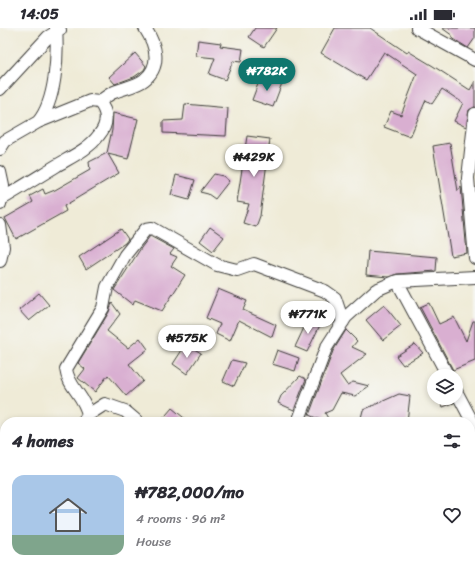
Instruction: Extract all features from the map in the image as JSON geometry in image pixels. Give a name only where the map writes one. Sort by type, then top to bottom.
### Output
[{"type":"street","points":[[99,102],[112,92],[143,81],[152,72],[157,59],[153,43],[145,28]]},
{"type":"street","points":[[417,28],[475,60]]},
{"type":"street","points":[[38,122],[45,114],[48,107],[48,100],[54,83],[58,29]]},
{"type":"street","points":[[0,89],[28,57],[58,29]]},
{"type":"street","points":[[0,149],[5,141],[38,122],[90,101],[99,102],[105,108],[107,115],[104,128],[99,136],[81,152],[0,200]]},
{"type":"street","points":[[475,114],[468,178],[475,258]]},
{"type":"street","points":[[0,172],[3,186],[0,205]]},
{"type":"street","points":[[0,225],[3,248],[0,261]]},
{"type":"street","points":[[86,417],[86,404],[67,376],[66,369],[103,308],[107,287],[125,255],[146,229],[152,228],[217,265],[237,270],[254,264],[325,291],[336,298],[343,322]]},
{"type":"street","points":[[300,417],[326,348],[346,317],[376,290],[397,281],[475,277]]},
{"type":"street","points":[[397,281],[444,369]]},
{"type":"street","points":[[87,417],[106,404],[125,411],[132,417]]},
{"type":"street","points":[[463,404],[470,417]]},
{"type":"building","points":[[255,28],[277,28],[264,47],[249,37]]},
{"type":"building","points":[[335,28],[370,28],[407,53],[408,51],[470,90],[475,81],[475,107],[469,110],[466,127],[454,121],[463,103],[442,89],[432,104],[426,100],[410,137],[384,127],[391,111],[401,115],[417,74],[384,52],[366,80],[321,53]]},
{"type":"building","points":[[442,28],[475,28],[475,38],[468,48],[452,38],[453,36]]},
{"type":"building","points":[[198,40],[221,43],[220,46],[243,49],[241,62],[233,61],[225,80],[209,74],[215,58],[196,56]]},
{"type":"building","points":[[135,53],[146,66],[144,70],[134,77],[115,84],[109,77]]},
{"type":"building","points":[[261,76],[282,83],[273,107],[252,100]]},
{"type":"building","points":[[185,104],[228,108],[226,136],[163,133],[163,121],[183,120]]},
{"type":"building","points":[[113,113],[138,119],[128,159],[108,154],[119,173],[64,206],[66,211],[16,239],[5,218],[33,202],[30,196],[43,189],[45,194],[55,190],[90,170],[89,162],[107,153],[112,130]]},
{"type":"building","points":[[247,136],[270,139],[260,216],[256,227],[243,223],[249,204],[237,202]]},
{"type":"building","points":[[450,143],[458,191],[461,187],[467,253],[451,256],[433,146]]},
{"type":"building","points":[[214,174],[223,176],[229,181],[215,199],[208,194],[200,192]]},
{"type":"building","points":[[176,175],[195,180],[189,200],[171,195]]},
{"type":"building","points":[[210,227],[224,237],[213,251],[200,241]]},
{"type":"building","points":[[121,229],[128,239],[125,243],[86,269],[79,257]]},
{"type":"building","points":[[150,236],[174,249],[170,254],[177,257],[171,266],[185,275],[162,311],[135,300],[133,305],[114,290]]},
{"type":"building","points":[[368,251],[437,257],[436,271],[397,274],[388,277],[366,275]]},
{"type":"building","points":[[218,289],[247,301],[243,310],[276,325],[272,337],[239,320],[230,341],[216,334],[220,324],[206,318]]},
{"type":"building","points":[[39,293],[49,305],[29,321],[19,310]]},
{"type":"building","points":[[112,303],[120,314],[107,331],[128,348],[140,338],[148,349],[129,364],[143,381],[126,396],[108,375],[95,392],[78,378],[85,369],[78,363],[109,312]]},
{"type":"building","points":[[429,303],[439,324],[454,317],[466,341],[473,321],[475,321],[475,361],[452,369],[420,307]]},
{"type":"building","points":[[384,305],[401,326],[383,340],[366,320]]},
{"type":"building","points":[[309,317],[321,323],[307,352],[295,347]]},
{"type":"building","points":[[346,330],[357,341],[352,347],[367,354],[340,375],[347,385],[353,382],[369,386],[355,396],[341,393],[332,410],[325,413],[327,417],[314,417],[309,415],[333,351]]},
{"type":"building","points":[[186,344],[201,353],[187,374],[173,364]]},
{"type":"building","points":[[415,344],[423,353],[403,365],[396,356]]},
{"type":"building","points":[[277,350],[299,358],[295,371],[272,364]]},
{"type":"building","points":[[232,360],[245,363],[234,386],[223,381]]},
{"type":"building","points":[[300,376],[306,379],[294,410],[278,403],[281,396]]},
{"type":"building","points":[[399,394],[410,396],[408,417],[361,417],[363,410]]},
{"type":"building","points":[[172,408],[183,417],[164,417]]}]
